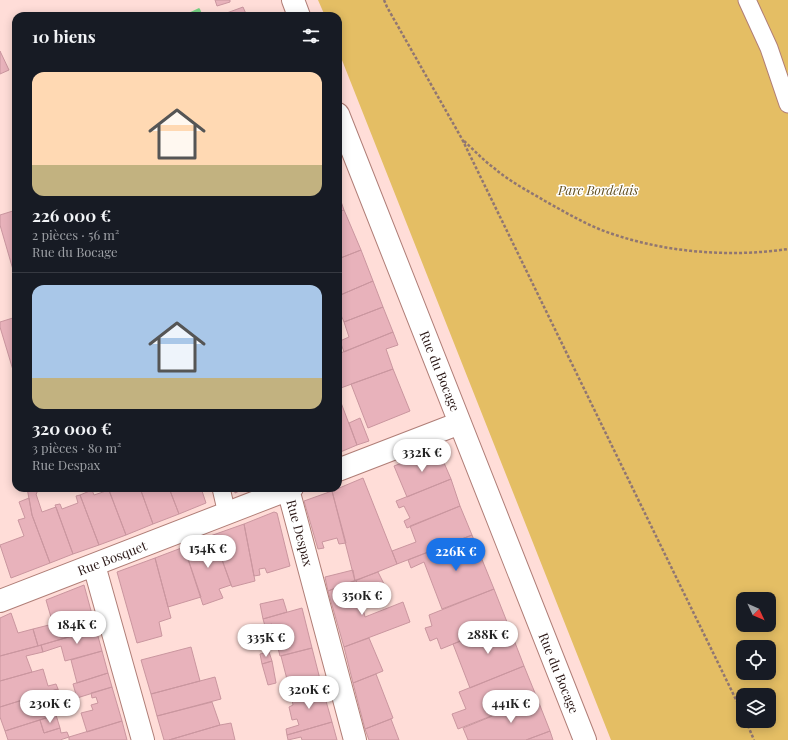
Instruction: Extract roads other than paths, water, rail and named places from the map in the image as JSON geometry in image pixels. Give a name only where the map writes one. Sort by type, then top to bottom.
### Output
[{"type":"street","points":[[293,0],[298,12]]},
{"type":"street","name":"Rue du Bocage","points":[[342,124],[586,740]]},
{"type":"street","points":[[342,468],[460,423]]},
{"type":"street","name":"Rue Bosquet","points":[[0,601],[227,514],[279,492]]},
{"type":"street","name":"Rue Despax","points":[[287,492],[355,740]]},
{"type":"street","points":[[94,565],[143,740]]},
{"type":"lane","points":[[747,0],[769,48],[788,104]]},
{"type":"lane","points":[[222,492],[227,514]]},
{"type":"park label","name":"Parc Bordelais","points":[[598,190]]}]
